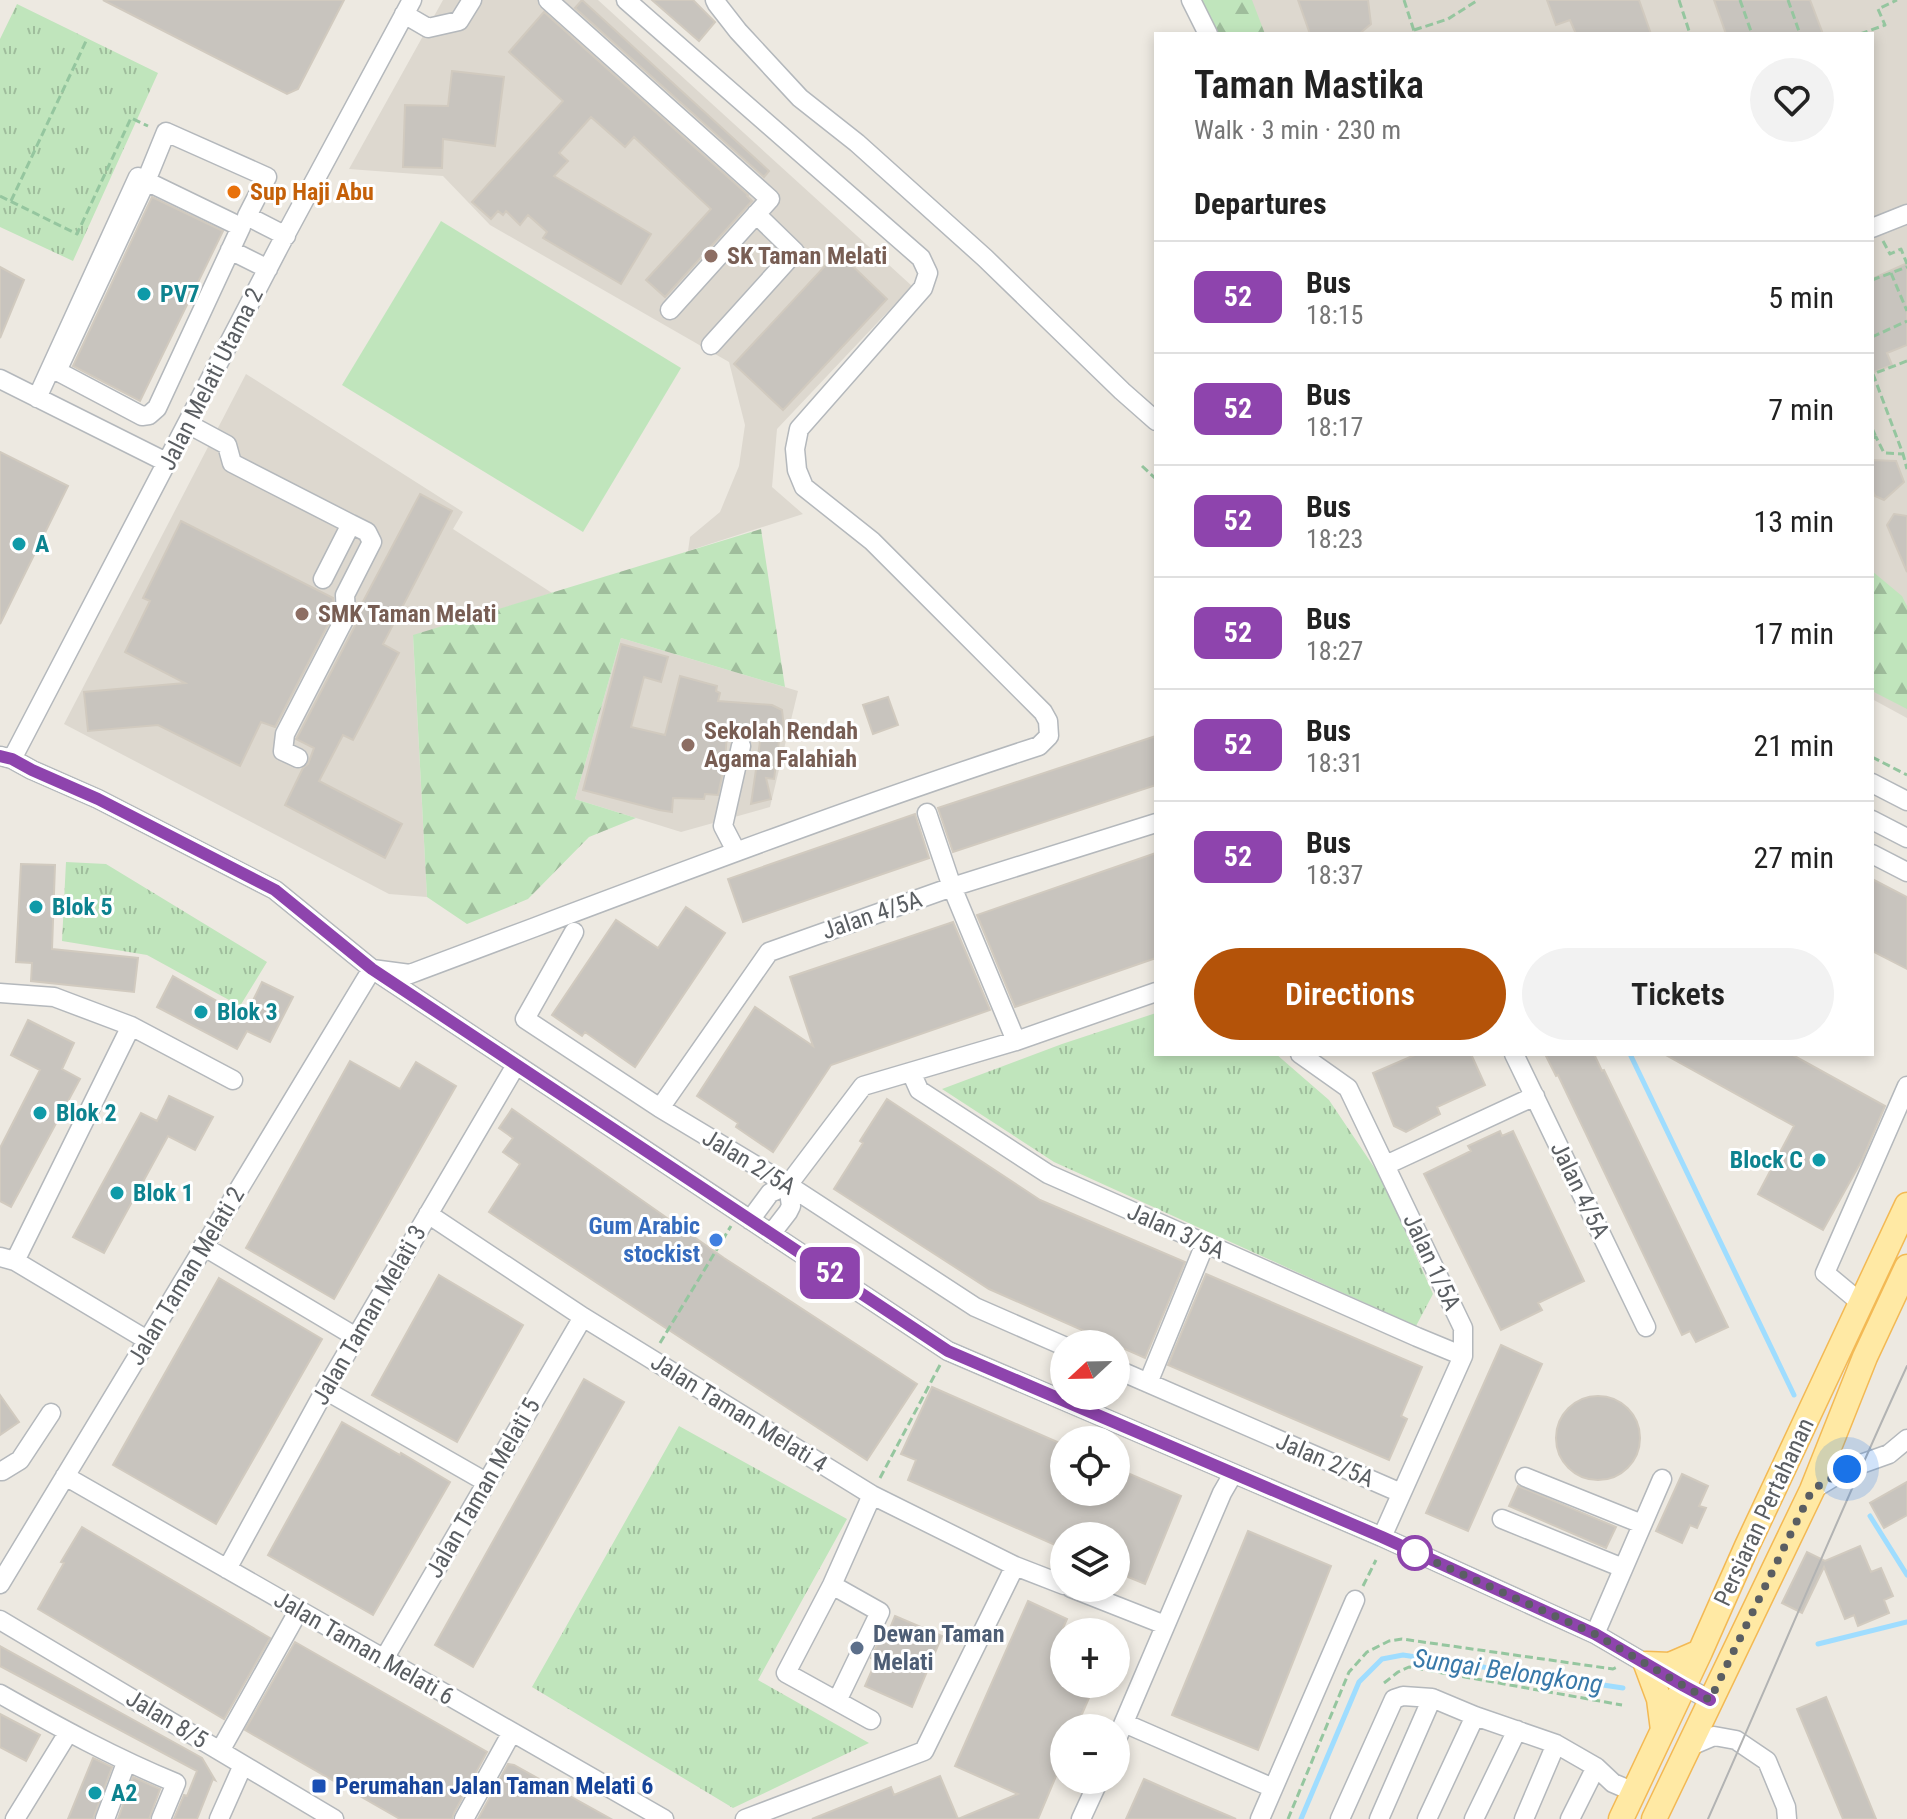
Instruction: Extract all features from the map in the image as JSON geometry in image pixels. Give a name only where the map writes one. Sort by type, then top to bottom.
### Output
[{"type":"main road","name":"Persiaran Pertahanan","points":[[1621,1819],[1907,1205]]},
{"type":"main road","name":"Persiaran Pertahanan","points":[[1654,1819],[1812,1490],[1865,1357],[1907,1267]]},
{"type":"main road","points":[[1663,1730],[1659,1699],[1646,1664],[1670,1665],[1700,1652]]},
{"type":"street","points":[[408,7],[428,28],[459,21],[472,0]]},
{"type":"street","points":[[548,0],[770,199],[670,310]]},
{"type":"street","points":[[372,969],[410,974],[736,851],[1039,746],[1049,736],[1048,721],[1043,712],[872,541],[804,487],[797,470],[795,449],[799,429],[923,288],[928,273],[921,258],[626,0]]},
{"type":"street","points":[[715,0],[738,31],[800,98],[857,143],[985,258],[1154,419]]},
{"type":"street","points":[[1191,0],[1207,32]]},
{"type":"street","name":"Jalan Melati Utama 2","points":[[6,758],[168,463],[408,7]]},
{"type":"street","points":[[37,398],[138,177],[146,181],[241,227],[157,408],[149,415],[142,416],[57,371],[146,181],[166,132],[267,177],[247,216],[286,236]]},
{"type":"street","points":[[711,345],[795,252],[756,214]]},
{"type":"street","points":[[1874,227],[1907,214]]},
{"type":"street","points":[[230,250],[268,269]]},
{"type":"street","points":[[0,379],[168,463]]},
{"type":"street","points":[[188,424],[227,445],[232,463],[367,532],[372,542],[345,595],[346,616],[285,734],[283,751],[298,758]]},
{"type":"street","points":[[323,579],[351,524]]},
{"type":"street","points":[[736,851],[723,826],[741,746]]},
{"type":"street","points":[[6,758],[98,799],[275,890],[372,969],[948,1351],[1382,1537],[1595,1634],[1710,1700]]},
{"type":"street","points":[[1874,784],[1907,801]]},
{"type":"street","points":[[927,813],[952,887],[1016,1041]]},
{"type":"street","points":[[1874,821],[1907,838]]},
{"type":"street","name":"Jalan 4/5A","points":[[660,1108],[769,952],[952,887],[1154,824]]},
{"type":"street","points":[[1874,855],[1907,872]]},
{"type":"street","name":"Jalan 2/5A","points":[[574,932],[525,1019],[975,1307],[1050,1340]]},
{"type":"street","name":"Jalan Taman Melati 2","points":[[0,1584],[372,969]]},
{"type":"street","points":[[0,993],[54,997],[131,1026],[233,1080]]},
{"type":"street","points":[[744,1216],[770,1193],[788,1185],[863,1086],[1016,1041],[1154,993]]},
{"type":"street","points":[[131,1026],[7,1259],[147,1340]]},
{"type":"street","name":"Jalan 1/5A","points":[[1303,1056],[1348,1088],[1463,1328],[1463,1356]]},
{"type":"street","name":"Jalan 4/5A","points":[[1515,1056],[1646,1327]]},
{"type":"street","name":"Jalan Taman Melati 3","points":[[227,1569],[325,1390],[516,1065]]},
{"type":"street","name":"Jalan 3/5A","points":[[911,1072],[919,1090],[1048,1174],[1463,1356]]},
{"type":"street","points":[[1861,1303],[1825,1273],[1907,1086]]},
{"type":"street","points":[[1386,1165],[1535,1096]]},
{"type":"street","points":[[771,1234],[791,1206],[788,1185]]},
{"type":"street","name":"Jalan Taman Melati 4","points":[[428,1214],[583,1317],[872,1495],[1015,1566],[1050,1580]]},
{"type":"street","points":[[1148,1383],[1205,1244]]},
{"type":"street","points":[[203,1246],[356,1337]]},
{"type":"street","name":"Jalan Taman Melati 5","points":[[384,1659],[583,1317]]},
{"type":"street","points":[[1382,1537],[1463,1356]]},
{"type":"street","name":"Jalan 2/5A","points":[[1130,1375],[1401,1493]]},
{"type":"street","points":[[325,1390],[486,1482]]},
{"type":"street","points":[[0,1471],[20,1460],[51,1413]]},
{"type":"street","points":[[1812,1490],[1847,1469],[1889,1454],[1907,1439]]},
{"type":"street","points":[[1128,1714],[1222,1493],[1233,1474]]},
{"type":"street","name":"Jalan Taman Melati 6","points":[[65,1476],[664,1819]]},
{"type":"street","points":[[1525,1477],[1642,1524]]},
{"type":"street","points":[[1595,1634],[1662,1479]]},
{"type":"street","points":[[871,1720],[786,1673],[832,1585],[872,1495]]},
{"type":"street","points":[[1502,1519],[1623,1568]]},
{"type":"street","points":[[745,1819],[924,1751],[1015,1566]]},
{"type":"street","points":[[832,1585],[880,1612],[837,1701]]},
{"type":"street","points":[[1260,1819],[1355,1600]]},
{"type":"street","points":[[1107,1602],[1165,1625]]},
{"type":"street","points":[[220,1751],[299,1610]]},
{"type":"street","name":"Jalan 8/5","points":[[0,1620],[334,1819]]},
{"type":"street","points":[[0,1694],[126,1763],[176,1783],[161,1819]]},
{"type":"street","points":[[1340,1819],[1394,1699],[1403,1696],[1432,1698],[1556,1744],[1596,1767],[1613,1783],[1634,1792]]},
{"type":"street","points":[[1379,1819],[1432,1698]]},
{"type":"street","points":[[1427,1819],[1475,1716]]},
{"type":"street","points":[[1130,1726],[1273,1788]]},
{"type":"street","points":[[1474,1819],[1517,1730]]},
{"type":"street","points":[[464,1819],[512,1732]]},
{"type":"street","points":[[15,1819],[68,1733]]},
{"type":"street","points":[[1686,1748],[1714,1736],[1736,1740],[1767,1761],[1786,1807],[1787,1819]]},
{"type":"street","points":[[1524,1819],[1556,1744]]},
{"type":"street","points":[[105,1819],[126,1763]]},
{"type":"street","points":[[219,1819],[243,1765]]},
{"type":"street","points":[[1570,1819],[1596,1767]]},
{"type":"street","points":[[1081,1819],[1093,1794]]},
{"type":"path","points":[[1404,0],[1414,32],[1448,19],[1478,0]]},
{"type":"path","points":[[1679,0],[1689,32]]},
{"type":"path","points":[[1740,0],[1751,32]]},
{"type":"path","points":[[1788,0],[1799,32]]},
{"type":"path","points":[[1866,32],[1885,25],[1878,9],[1897,0]]},
{"type":"path","points":[[11,201],[87,39]]},
{"type":"path","points":[[0,196],[77,234],[131,118],[156,130]]},
{"type":"path","points":[[1874,279],[1907,267]]},
{"type":"path","points":[[1891,273],[1907,311]]},
{"type":"path","points":[[1874,336],[1907,321]]},
{"type":"path","points":[[1874,374],[1907,361]]},
{"type":"path","points":[[1874,387],[1903,454],[1907,468],[1900,471]]},
{"type":"path","points":[[1874,437],[1884,453],[1903,454]]},
{"type":"path","points":[[1142,466],[1154,477]]},
{"type":"path","points":[[1874,758],[1907,775]]},
{"type":"path","points":[[651,1358],[744,1216]]},
{"type":"path","points":[[872,1495],[948,1351]]},
{"type":"path","points":[[1355,1600],[1376,1560]]},
{"type":"shaded area","name":"SK Taman Melati","points":[[443,0],[598,0],[912,286],[777,429],[772,487],[803,514],[688,551],[690,537],[720,512],[739,466],[745,425],[729,362],[490,225],[443,176],[349,169]]},
{"type":"shaded area","points":[[1246,0],[1907,0],[1907,718],[1874,700],[1874,32],[1257,32]]},
{"type":"shaded area","name":"SMK Taman Melati","points":[[246,374],[463,512],[453,529],[552,593],[413,636],[427,897],[389,894],[64,724]]},
{"type":"shaded area","name":"Sekolah Rendah Agama Falahiah","points":[[621,638],[798,691],[770,807],[681,832],[575,799]]},
{"type":"green space","points":[[1202,0],[1252,0],[1264,32],[1217,32]]},
{"type":"green space","points":[[17,4],[158,73],[73,261],[0,227],[0,39]]},
{"type":"green space","points":[[441,221],[681,368],[583,532],[342,385]]},
{"type":"green space","points":[[761,529],[785,687],[621,638],[575,799],[636,818],[589,837],[528,899],[467,924],[427,897],[413,635]]},
{"type":"green space","points":[[1874,573],[1902,596],[1907,606],[1907,709],[1874,692]]},
{"type":"green space","points":[[66,862],[106,864],[267,962],[240,1006],[147,955],[62,941]]},
{"type":"green space","points":[[1154,1014],[1154,1056],[1278,1056],[1329,1100],[1382,1179],[1433,1294],[1416,1326],[1054,1162],[942,1089]]},
{"type":"green space","points":[[679,1426],[847,1519],[758,1680],[869,1743],[733,1808],[532,1687]]},
{"type":"building","points":[[103,0],[344,0],[298,89],[287,94]]},
{"type":"building","points":[[582,0],[769,171],[764,177],[575,8]]},
{"type":"building","points":[[652,0],[693,0],[715,22],[699,41]]},
{"type":"building","points":[[1298,0],[1368,0],[1371,24],[1361,32],[1309,32]]},
{"type":"building","points":[[1547,0],[1639,0],[1650,32],[1575,32],[1570,20],[1556,25]]},
{"type":"building","points":[[1714,0],[1810,0],[1822,32],[1725,32]]},
{"type":"building","points":[[544,12],[752,201],[665,297],[646,280],[711,209],[634,137],[625,147],[591,117],[559,153],[568,161],[554,176],[651,234],[621,284],[543,238],[547,232],[528,215],[520,225],[506,211],[503,215],[498,211],[491,219],[472,202],[563,101],[509,52]]},
{"type":"building","points":[[452,71],[504,77],[495,146],[443,139],[442,168],[403,167],[405,105],[448,106]]},
{"type":"building","name":"PV7","points":[[152,197],[223,231],[140,401],[73,366]]},
{"type":"building","points":[[838,252],[887,299],[783,410],[734,364]]},
{"type":"building","points":[[1907,263],[1907,345],[1887,353],[1892,365],[1874,372],[1874,278]]},
{"type":"building","points":[[0,267],[24,280],[0,338]]},
{"type":"building","name":"A","points":[[0,452],[68,486],[0,624]]},
{"type":"building","points":[[1874,460],[1896,461],[1904,482],[1884,500],[1875,496]]},
{"type":"building","points":[[420,494],[452,511],[383,644],[399,653],[353,740],[343,735],[319,781],[402,824],[385,858],[285,805],[314,748],[296,739],[357,622],[358,611]]},
{"type":"building","points":[[1894,514],[1907,516],[1907,572],[1887,525]]},
{"type":"building","points":[[181,521],[333,598],[334,613],[275,727],[261,722],[240,766],[158,725],[88,731],[84,692],[185,683],[125,652],[150,601],[143,598]]},
{"type":"building","points":[[621,644],[668,657],[661,682],[644,677],[631,727],[665,735],[680,676],[717,686],[716,691],[720,693],[718,701],[772,705],[782,710],[784,728],[779,741],[774,779],[766,778],[771,799],[751,804],[761,735],[727,733],[718,795],[705,794],[704,799],[673,798],[672,812],[583,790]]},
{"type":"building","points":[[888,697],[898,725],[873,734],[863,705]]},
{"type":"building","points":[[1154,737],[1154,786],[953,852],[938,808]]},
{"type":"building","points":[[915,814],[929,858],[743,922],[728,879]]},
{"type":"building","points":[[1154,854],[1154,959],[1015,1007],[977,915]]},
{"type":"building","name":"Blok 5","points":[[21,864],[55,865],[52,949],[138,958],[134,992],[31,981],[32,963],[16,962]]},
{"type":"building","points":[[1874,880],[1907,897],[1907,969],[1874,952]]},
{"type":"building","points":[[686,907],[725,933],[635,1067],[585,1032],[582,1036],[552,1015],[616,920],[658,948]]},
{"type":"building","points":[[953,922],[990,1010],[831,1065],[773,1152],[736,1127],[738,1123],[697,1096],[755,1007],[813,1046],[790,977]]},
{"type":"building","name":"Blok 3","points":[[173,976],[245,1017],[262,982],[293,997],[270,1042],[247,1031],[237,1049],[157,1007]]},
{"type":"building","name":"Blok 2","points":[[28,1020],[74,1043],[62,1069],[80,1079],[11,1207],[0,1201],[0,1148],[40,1070],[11,1055]]},
{"type":"building","points":[[1412,1056],[1472,1056],[1485,1085],[1437,1107],[1440,1114],[1406,1132],[1394,1126],[1373,1073]]},
{"type":"building","points":[[1546,1056],[1595,1056],[1728,1327],[1696,1342],[1690,1331],[1682,1335]]},
{"type":"building","name":"Block C","points":[[1668,1056],[1795,1056],[1885,1106],[1862,1160],[1823,1230],[1758,1194],[1794,1126]]},
{"type":"building","points":[[350,1061],[400,1089],[416,1062],[456,1086],[334,1299],[246,1248]]},
{"type":"building","name":"Blok 1","points":[[169,1096],[213,1117],[195,1150],[168,1136],[104,1253],[73,1237],[141,1113],[157,1121]]},
{"type":"building","points":[[887,1099],[1040,1200],[1185,1262],[1145,1358],[1130,1351],[1130,1330],[1082,1330],[989,1289],[834,1189],[863,1143],[860,1141]]},
{"type":"building","points":[[512,1109],[724,1258],[917,1384],[867,1460],[489,1212],[520,1164],[503,1152],[513,1138],[499,1128]]},
{"type":"building","points":[[1500,1131],[1502,1136],[1513,1131],[1584,1281],[1538,1303],[1542,1310],[1501,1330],[1424,1174],[1471,1151],[1468,1146]]},
{"type":"building","points":[[1206,1274],[1422,1367],[1401,1416],[1407,1419],[1389,1460],[1168,1365]]},
{"type":"building","points":[[439,1275],[523,1325],[457,1442],[372,1395]]},
{"type":"building","points":[[219,1278],[322,1339],[216,1524],[113,1465]]},
{"type":"building","points":[[1501,1345],[1542,1364],[1468,1531],[1426,1513]]},
{"type":"building","points":[[584,1379],[624,1402],[473,1667],[435,1645]]},
{"type":"building","points":[[932,1387],[1050,1439],[1050,1506],[1130,1506],[1130,1474],[1181,1496],[1145,1584],[1130,1578],[1130,1522],[1050,1522],[1050,1543],[908,1480],[916,1460],[901,1454]]},
{"type":"building","points":[[0,1395],[19,1422],[0,1435]]},
{"type":"building","points":[[1590,1396],[1606,1396],[1622,1403],[1633,1414],[1640,1438],[1637,1454],[1628,1468],[1606,1480],[1590,1480],[1574,1473],[1563,1462],[1556,1446],[1556,1430],[1563,1414],[1574,1403]]},
{"type":"building","points":[[342,1422],[450,1482],[373,1615],[268,1555]]},
{"type":"building","points":[[1682,1474],[1708,1486],[1699,1506],[1706,1508],[1697,1528],[1690,1525],[1682,1543],[1656,1531]]},
{"type":"building","points":[[1907,1482],[1907,1515],[1884,1528],[1870,1503]]},
{"type":"building","points":[[1518,1486],[1616,1527],[1606,1548],[1509,1506]]},
{"type":"building","points":[[82,1527],[270,1638],[224,1719],[38,1609]]},
{"type":"building","points":[[1248,1531],[1331,1566],[1258,1750],[1172,1715]]},
{"type":"building","points":[[1860,1546],[1871,1572],[1881,1568],[1893,1596],[1884,1600],[1889,1613],[1858,1626],[1854,1615],[1845,1619],[1824,1567],[1802,1613],[1782,1603],[1807,1552],[1825,1561]]},
{"type":"building","points":[[1028,1601],[1065,1618],[1050,1618],[1050,1698],[1089,1698],[1082,1714],[1050,1714],[1050,1790],[1038,1819],[958,1819],[1018,1794],[955,1766]]},
{"type":"building","points":[[895,1616],[942,1636],[912,1707],[865,1686],[876,1661],[871,1658],[879,1641],[884,1643]]},
{"type":"building","points":[[295,1642],[487,1752],[452,1819],[400,1819],[245,1730]]},
{"type":"building","points":[[0,1646],[202,1758],[215,1780],[197,1819],[174,1819],[197,1771],[0,1666]]},
{"type":"building","points":[[1826,1697],[1876,1819],[1843,1819],[1797,1709]]},
{"type":"building","points":[[0,1714],[40,1735],[26,1761],[0,1747]]},
{"type":"building","name":"A2","points":[[93,1758],[112,1767],[93,1819],[68,1819]]},
{"type":"building","points":[[508,1764],[514,1765],[611,1819],[478,1819]]},
{"type":"building","points":[[940,1776],[958,1819],[812,1819],[891,1787],[894,1795]]},
{"type":"building","points":[[133,1777],[160,1789],[149,1819],[118,1819]]},
{"type":"building","points":[[1144,1779],[1189,1799],[1236,1819],[1126,1819]]},
{"type":"waterway","points":[[1631,1056],[1794,1395]]},
{"type":"waterway","points":[[1870,1516],[1907,1575]]},
{"type":"waterway","name":"Sungai Belongkong","points":[[1818,1644],[1907,1622]]},
{"type":"waterway","name":"Sungai Belongkong","points":[[1301,1819],[1359,1682],[1382,1659],[1403,1655],[1623,1688]]},
{"type":"tram line","points":[[1708,1819],[1907,1366]]},
{"type":"bus line","name":"52","points":[[0,756],[98,799],[275,890],[372,969],[948,1351],[1382,1537],[1595,1634],[1710,1700]]},
{"type":"place","name":"Sup Haji Abu","points":[[234,192]]},
{"type":"place","name":"SK Taman Melati","points":[[711,256]]},
{"type":"place","name":"PV7","points":[[144,294]]},
{"type":"place","name":"A","points":[[19,544]]},
{"type":"place","name":"SMK Taman Melati","points":[[302,614]]},
{"type":"place","name":"Sekolah Rendah Agama Falahiah","points":[[688,745]]},
{"type":"place","name":"Blok 5","points":[[36,907]]},
{"type":"place","name":"Blok 3","points":[[201,1012]]},
{"type":"place","name":"Blok 2","points":[[40,1113]]},
{"type":"place","name":"Block C","points":[[1819,1160]]},
{"type":"place","name":"Blok 1","points":[[117,1193]]},
{"type":"place","name":"Gum Arabic stockist","points":[[716,1240]]},
{"type":"place","name":"Dewan Taman Melati","points":[[857,1648]]},
{"type":"place","name":"Perumahan Jalan Taman Melati 6","points":[[319,1786]]},
{"type":"place","name":"A2","points":[[95,1793]]},
{"type":"route","points":[[1415,1553],[1595,1634],[1710,1700],[1812,1490],[1847,1469]]}]
